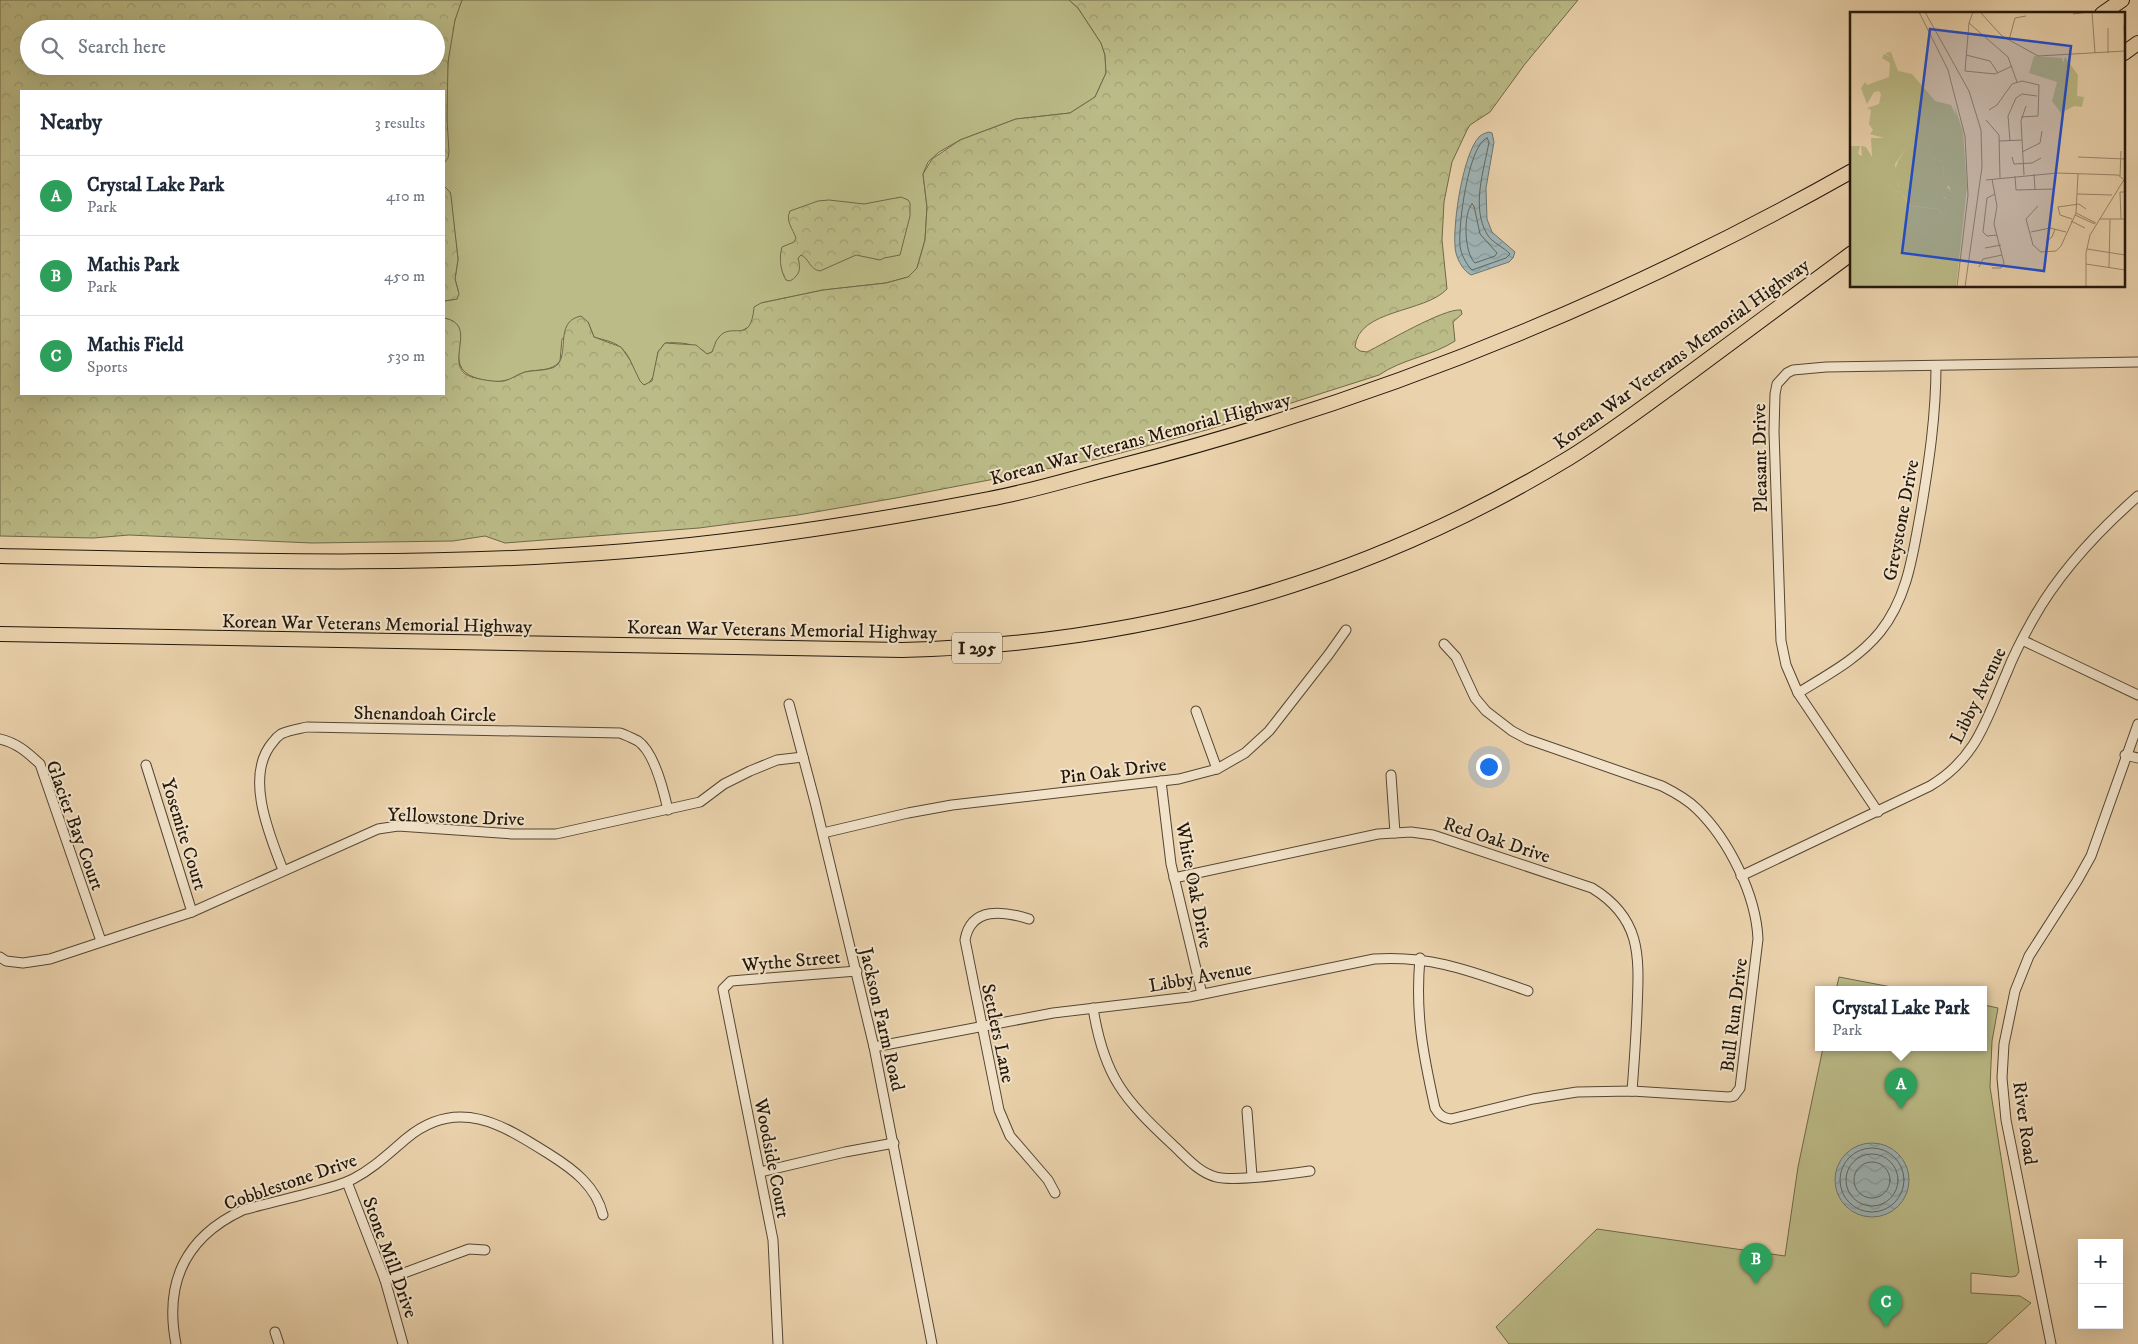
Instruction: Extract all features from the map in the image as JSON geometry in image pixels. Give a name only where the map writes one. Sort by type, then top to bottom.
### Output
[{"type":"highway","points":[[2105,12],[2122,0]]},
{"type":"highway","points":[[2126,52],[2138,43]]},
{"type":"highway","name":"Korean War Veterans Memorial Highway","points":[[0,556],[371,562],[524,558],[627,551],[772,534],[990,499],[1170,454],[1251,430],[1367,392],[1444,364],[1613,294],[1773,215],[1850,172]]},
{"type":"highway","name":"Korean War Veterans Memorial Highway","points":[[0,634],[902,650],[1022,644],[1124,629],[1207,611],[1310,580],[1379,554],[1479,508],[1535,478],[1610,432],[1850,255]]},
{"type":"street","name":"Pleasant Drive","points":[[1878,812],[1798,693],[1786,665],[1779,621],[1774,432],[1774,401],[1777,384],[1782,377],[1793,370],[1826,367],[2138,362]]},
{"type":"street","name":"Greystone Drive","points":[[1798,693],[1850,660],[1869,644],[1891,615],[1900,598],[1912,560],[1925,487],[1933,431],[1936,366]]},
{"type":"street","name":"Libby Avenue","points":[[1741,876],[1930,786],[1950,773],[1962,762],[1980,736],[2022,640],[2047,595],[2064,571],[2119,512],[2138,496]]},
{"type":"street","name":"Pin Oak Drive","points":[[823,833],[908,813],[952,805],[1161,781],[1199,775],[1218,769],[1245,754],[1269,731],[1330,654],[1346,630]]},
{"type":"street","points":[[2022,640],[2138,696]]},
{"type":"street","name":"Bull Run Drive","points":[[1420,958],[1417,1004],[1419,1028],[1435,1108],[1442,1117],[1451,1119],[1533,1099],[1577,1092],[1632,1091],[1728,1097],[1738,1092],[1740,1088],[1758,939],[1755,911],[1731,856],[1707,820],[1696,808],[1676,793],[1662,786],[1527,739],[1498,722],[1475,698],[1456,657],[1444,644]]},
{"type":"street","name":"Jackson Farm Road","points":[[789,704],[823,833],[874,1047],[932,1344]]},
{"type":"street","points":[[1196,711],[1218,769]]},
{"type":"street","name":"River Road","points":[[2051,1344],[2006,1120],[2002,1078],[2004,1044],[2015,991],[2029,956],[2091,856],[2125,755],[2138,724]]},
{"type":"street","name":"Shenandoah Circle","points":[[283,870],[269,834],[258,779],[261,761],[266,750],[279,735],[307,727],[620,733],[640,742],[653,762],[663,788],[668,810]]},
{"type":"street","name":"Glacier Bay Court","points":[[0,739],[11,742],[26,750],[40,764],[101,941]]},
{"type":"street","points":[[2125,755],[2138,758]]},
{"type":"street","name":"Yellowstone Drive","points":[[0,957],[6,961],[23,963],[50,960],[101,941],[192,912],[378,829],[398,826],[512,834],[556,834],[700,802],[724,784],[777,760],[803,757]]},
{"type":"street","name":"Yosemite Court","points":[[146,765],[192,912]]},
{"type":"street","points":[[1391,775],[1394,833]]},
{"type":"street","name":"White Oak Drive","points":[[1161,781],[1174,878],[1202,994]]},
{"type":"street","name":"Red Oak Drive","points":[[1174,878],[1378,834],[1394,833],[1433,835],[1592,888],[1619,910],[1632,931],[1638,960],[1632,1091]]},
{"type":"street","name":"Settlers Lane","points":[[1029,919],[1016,915],[994,913],[978,919],[968,929],[965,940],[999,1110],[1014,1141],[1048,1180],[1055,1193]]},
{"type":"street","name":"Libby Avenue","points":[[874,1047],[981,1025],[1093,1008],[1162,1001],[1349,963],[1400,957],[1420,958],[1464,969],[1528,991]]},
{"type":"street","name":"Wythe Street","points":[[728,982],[857,971]]},
{"type":"street","name":"Woodside Court","points":[[728,982],[724,986],[723,992],[760,1172],[775,1263],[778,1344]]},
{"type":"street","points":[[1093,1008],[1100,1046],[1106,1064],[1129,1102],[1196,1167],[1218,1177],[1310,1171]]},
{"type":"street","points":[[1247,1111],[1252,1176]]},
{"type":"street","name":"Cobblestone Drive","points":[[176,1344],[172,1313],[176,1280],[189,1254],[206,1233],[229,1216],[243,1210],[347,1182],[371,1169],[408,1138],[429,1125],[448,1119],[477,1118],[505,1127],[567,1166],[590,1186],[603,1215]]},
{"type":"street","points":[[760,1172],[845,1152],[894,1143]]},
{"type":"street","name":"Stone Mill Drive","points":[[347,1182],[385,1280],[403,1344]]},
{"type":"street","points":[[385,1280],[469,1250],[486,1250]]},
{"type":"street","points":[[275,1332],[279,1344]]},
{"type":"green space","points":[[0,0],[462,0],[455,20],[448,62],[447,119],[449,152],[445,162],[445,90],[20,90],[20,395],[445,395],[445,318],[454,321],[459,327],[461,334],[460,367],[464,373],[471,377],[502,381],[525,372],[554,367],[558,364],[562,355],[566,328],[573,319],[581,316],[588,322],[594,337],[621,347],[644,385],[652,381],[658,352],[665,343],[696,345],[707,354],[712,352],[716,342],[724,333],[740,331],[749,326],[754,307],[761,303],[823,290],[886,283],[908,277],[917,268],[925,240],[927,207],[923,174],[932,159],[960,140],[1016,119],[1070,113],[1095,97],[1106,73],[1105,55],[1101,43],[1078,8],[1069,0],[1578,0],[1525,64],[1490,112],[1470,125],[1452,162],[1444,202],[1442,240],[1447,289],[1437,297],[1424,303],[1380,318],[1368,325],[1359,335],[1355,347],[1360,351],[1367,352],[1442,314],[1461,310],[1462,314],[1453,322],[1455,341],[1397,365],[1379,375],[1210,429],[1098,459],[798,515],[699,528],[505,543],[485,536],[453,541],[312,543],[129,535],[93,538],[0,536]]},
{"type":"green space","points":[[462,0],[1069,0],[1078,8],[1101,43],[1105,55],[1106,73],[1095,97],[1070,113],[1016,119],[960,140],[939,152],[928,162],[923,174],[927,207],[925,240],[917,268],[908,277],[886,283],[823,290],[761,303],[750,326],[714,348],[712,352],[707,354],[688,344],[665,343],[658,352],[654,376],[648,384],[643,385],[639,381],[628,355],[620,347],[594,337],[588,322],[562,339],[560,361],[557,365],[525,372],[503,381],[492,381],[476,378],[465,372],[460,365],[459,329],[454,322],[445,318],[445,301],[457,299],[458,290],[455,279],[458,259],[450,192],[445,187],[445,162],[448,156],[447,100],[449,49],[456,16]]},
{"type":"green space","points":[[445,187],[451,196],[458,259],[455,279],[459,294],[457,299],[445,301]]},
{"type":"green space","points":[[901,197],[910,203],[910,216],[900,255],[880,260],[856,255],[820,271],[816,270],[801,255],[798,258],[798,274],[790,281],[786,280],[781,268],[781,251],[782,247],[794,242],[796,238],[788,218],[790,211],[818,201],[829,200],[864,204]]},
{"type":"green space","points":[[1839,977],[1886,986],[1837,986]]},
{"type":"green space","points":[[1987,1006],[1998,1008],[1992,1041],[1990,1087],[2019,1272],[2016,1276],[2011,1277],[1971,1273],[1971,1293],[2020,1296],[2031,1303],[1986,1344],[1509,1344],[1496,1327],[1597,1229],[1785,1256],[1798,1167],[1822,1051],[1987,1051]]},
{"type":"water","points":[[1489,132],[1492,133],[1494,142],[1486,188],[1487,219],[1492,232],[1515,252],[1509,262],[1471,275],[1462,266],[1455,250],[1457,205],[1468,158],[1473,146],[1480,136]]},
{"type":"water","points":[[1872,1143],[1893,1149],[1903,1159],[1909,1180],[1903,1201],[1893,1211],[1872,1217],[1851,1211],[1841,1201],[1835,1180],[1841,1159],[1851,1149]]},
{"type":"place","name":"Crystal Lake Park","points":[[1901,1109]]},
{"type":"place","name":"Mathis Park","points":[[1756,1284]]},
{"type":"place","name":"Mathis Field","points":[[1886,1327]]}]
